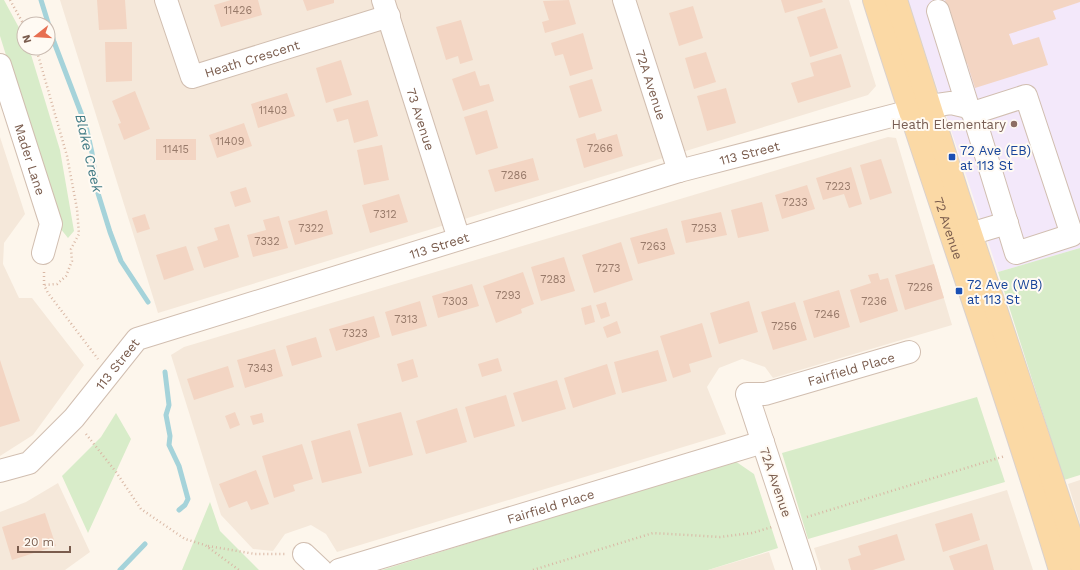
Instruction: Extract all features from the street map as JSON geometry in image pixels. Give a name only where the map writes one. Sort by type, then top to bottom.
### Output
[{"type":"main road","name":"72 Avenue","points":[[874,0],[943,215],[968,281],[1060,570]]},
{"type":"main road","name":"72 Avenue","points":[[896,0],[970,234],[1079,558]]},
{"type":"street","name":"Heath Crescent","points":[[166,0],[192,77],[386,8]]},
{"type":"street","name":"72A Avenue","points":[[624,0],[679,170]]},
{"type":"street","name":"73 Avenue","points":[[386,8],[459,239]]},
{"type":"street","points":[[938,11],[1016,253],[1072,235],[1026,96],[970,110]]},
{"type":"street","name":"Mader Lane","points":[[0,65],[51,224],[43,253]]},
{"type":"street","name":"113 Street","points":[[0,471],[29,462],[74,418],[137,339],[679,170],[930,106],[951,103],[970,110]]},
{"type":"street","points":[[970,234],[1007,223]]},
{"type":"street","name":"Fairfield Place","points":[[747,394],[764,394],[909,352]]},
{"type":"street","name":"72A Avenue","points":[[747,394],[805,570]]},
{"type":"street","name":"Fairfield Place","points":[[340,570],[763,442]]},
{"type":"street","points":[[304,554],[320,570]]},
{"type":"path","points":[[10,0],[19,16]]},
{"type":"path","points":[[38,56],[67,156],[77,209],[79,234],[71,249],[72,261],[66,276],[57,284],[44,286],[96,358]]},
{"type":"path","points":[[86,434],[116,472],[140,509],[185,539],[239,552],[274,554]]},
{"type":"path","points":[[801,519],[1004,456]]},
{"type":"path","points":[[533,570],[653,533],[720,537],[752,533],[777,526]]},
{"type":"path","points":[[205,545],[239,570]]},
{"type":"shaded area","points":[[60,0],[849,0],[876,86],[868,95],[158,313]]},
{"type":"shaded area","name":"Heath Elementary","points":[[908,0],[1080,0],[1080,248],[998,272]]},
{"type":"shaded area","points":[[0,137],[25,214],[4,243],[3,264],[19,298],[32,298],[84,365],[33,435],[0,456]]},
{"type":"shaded area","points":[[888,137],[896,138],[952,325],[773,378],[765,367],[742,359],[719,368],[707,387],[726,434],[337,552],[326,534],[311,525],[285,534],[273,551],[253,549],[221,515],[171,355],[184,347]]},
{"type":"shaded area","points":[[1080,480],[1080,523],[1068,484]]},
{"type":"shaded area","points":[[58,483],[90,552],[65,570],[0,570],[0,512],[26,502]]},
{"type":"shaded area","points":[[1007,490],[1033,570],[821,570],[814,548]]},
{"type":"shaded area","points":[[769,552],[775,570],[708,570]]},
{"type":"green space","points":[[0,0],[4,0],[16,22],[16,56],[31,56],[60,150],[74,231],[68,238],[60,228],[0,36]]},
{"type":"green space","points":[[1080,248],[1080,475],[1064,480],[998,272]]},
{"type":"green space","points":[[977,397],[1005,482],[808,539],[782,453]]},
{"type":"green space","points":[[116,413],[131,439],[88,533],[62,476],[101,437]]},
{"type":"green space","points":[[735,461],[754,474],[778,548],[708,570],[382,570]]},
{"type":"green space","points":[[210,502],[220,531],[259,570],[182,570]]},
{"type":"building","points":[[97,0],[125,0],[127,29],[99,30]]},
{"type":"building","points":[[231,0],[258,0],[262,15],[221,27],[214,5]]},
{"type":"building","points":[[303,0],[334,0],[334,3],[307,11]]},
{"type":"building","points":[[569,0],[576,24],[545,33],[542,22],[549,20],[543,1]]},
{"type":"building","points":[[781,0],[822,0],[823,2],[785,13]]},
{"type":"building","points":[[945,0],[1080,0],[1080,2],[1053,11],[1056,19],[1009,34],[1013,45],[1039,37],[1048,65],[975,88],[967,63],[965,64]]},
{"type":"building","points":[[693,6],[703,38],[679,46],[669,13]]},
{"type":"building","points":[[825,8],[838,48],[810,57],[797,17]]},
{"type":"building","points":[[461,20],[473,60],[460,64],[458,56],[446,60],[436,27]]},
{"type":"building","points":[[583,33],[593,69],[570,76],[563,54],[555,56],[551,43]]},
{"type":"building","points":[[105,42],[132,42],[132,81],[106,82]]},
{"type":"building","points":[[706,52],[716,82],[694,89],[685,58]]},
{"type":"building","points":[[841,54],[851,87],[798,103],[791,83],[814,76],[810,63]]},
{"type":"building","points":[[341,60],[352,95],[326,103],[316,68]]},
{"type":"building","points":[[475,71],[480,86],[489,84],[494,101],[463,111],[452,79]]},
{"type":"building","points":[[592,79],[602,111],[579,118],[569,86]]},
{"type":"building","points":[[726,88],[736,123],[707,131],[697,96]]},
{"type":"building","points":[[135,91],[150,129],[124,140],[118,124],[121,123],[112,101]]},
{"type":"building","points":[[287,93],[295,116],[258,128],[251,104]]},
{"type":"building","points":[[368,100],[378,136],[354,143],[348,119],[337,122],[333,109]]},
{"type":"building","points":[[487,110],[498,148],[476,155],[464,117]]},
{"type":"building","points":[[244,123],[252,146],[217,158],[209,135]]},
{"type":"building","points":[[595,133],[597,140],[617,134],[623,156],[584,168],[576,139]]},
{"type":"building","points":[[156,139],[196,139],[196,160],[156,160]]},
{"type":"building","points":[[382,145],[389,180],[364,185],[357,150]]},
{"type":"building","points":[[533,158],[539,180],[495,192],[488,170]]},
{"type":"building","points":[[881,159],[892,193],[870,200],[860,165]]},
{"type":"building","points":[[851,167],[862,204],[849,208],[844,194],[823,200],[816,178]]},
{"type":"building","points":[[807,185],[815,209],[782,219],[775,195]]},
{"type":"building","points":[[246,187],[251,202],[235,207],[230,192]]},
{"type":"building","points":[[399,194],[408,222],[370,233],[362,205]]},
{"type":"building","points":[[762,202],[769,231],[738,238],[731,210]]},
{"type":"building","points":[[327,210],[333,234],[295,245],[288,221]]},
{"type":"building","points":[[721,212],[727,235],[686,243],[681,221]]},
{"type":"building","points":[[145,214],[150,229],[137,233],[132,218]]},
{"type":"building","points":[[279,216],[288,248],[253,257],[247,235],[266,230],[263,220]]},
{"type":"building","points":[[229,224],[239,257],[204,268],[197,247],[218,240],[214,228]]},
{"type":"building","points":[[667,228],[675,254],[638,264],[630,238]]},
{"type":"building","points":[[621,242],[633,280],[594,293],[582,255]]},
{"type":"building","points":[[186,246],[194,270],[164,280],[156,255]]},
{"type":"building","points":[[564,257],[575,291],[541,301],[531,267]]},
{"type":"building","points":[[934,264],[944,298],[905,310],[895,275]]},
{"type":"building","points":[[523,272],[534,304],[521,309],[522,313],[496,323],[483,286]]},
{"type":"building","points":[[878,273],[880,280],[888,278],[898,311],[860,323],[850,290],[871,283],[868,275]]},
{"type":"building","points":[[472,284],[479,306],[438,318],[432,296]]},
{"type":"building","points":[[839,290],[850,327],[814,338],[803,301]]},
{"type":"building","points":[[420,301],[427,326],[392,336],[385,312]]},
{"type":"building","points":[[749,301],[758,332],[719,344],[710,313]]},
{"type":"building","points":[[606,302],[610,316],[601,319],[596,305]]},
{"type":"building","points":[[795,302],[807,340],[773,350],[761,312]]},
{"type":"building","points":[[591,305],[595,322],[585,325],[581,308]]},
{"type":"building","points":[[374,316],[380,337],[336,351],[329,329]]},
{"type":"building","points":[[617,321],[621,333],[607,338],[603,327]]},
{"type":"building","points":[[702,323],[712,357],[689,364],[691,372],[673,378],[660,336]]},
{"type":"building","points":[[316,337],[322,357],[292,366],[286,346]]},
{"type":"building","points":[[275,349],[283,376],[245,388],[237,360]]},
{"type":"building","points":[[658,350],[667,381],[622,393],[614,362]]},
{"type":"building","points":[[498,358],[502,371],[482,377],[478,364]]},
{"type":"building","points":[[413,359],[418,377],[402,382],[397,364]]},
{"type":"building","points":[[0,360],[20,421],[0,427]]},
{"type":"building","points":[[607,364],[616,394],[573,408],[564,378]]},
{"type":"building","points":[[228,366],[234,387],[194,400],[187,379]]},
{"type":"building","points":[[557,380],[566,409],[522,422],[513,393]]},
{"type":"building","points":[[506,395],[515,426],[474,438],[465,407]]},
{"type":"building","points":[[457,408],[467,442],[426,454],[416,421]]},
{"type":"building","points":[[235,412],[240,425],[230,429],[225,416]]},
{"type":"building","points":[[401,412],[413,455],[369,467],[357,424]]},
{"type":"building","points":[[262,413],[264,422],[253,425],[250,416]]},
{"type":"building","points":[[350,430],[362,473],[322,483],[311,441]]},
{"type":"building","points":[[302,444],[313,479],[293,485],[295,491],[274,498],[262,456]]},
{"type":"building","points":[[256,470],[269,504],[251,510],[247,501],[229,508],[219,484]]},
{"type":"building","points":[[45,513],[56,546],[12,560],[2,527]]},
{"type":"building","points":[[972,513],[980,540],[943,552],[935,524]]},
{"type":"building","points":[[897,534],[905,560],[873,570],[851,570],[848,559],[861,555],[858,546]]},
{"type":"building","points":[[987,544],[994,570],[954,570],[949,556]]},
{"type":"waterway","name":"Blake Creek","points":[[41,0],[54,42],[86,126],[92,153],[97,190],[110,232],[121,261],[148,302]]},
{"type":"waterway","name":"Blake Creek","points":[[165,372],[169,405],[166,415],[170,436],[169,445],[179,466],[188,499],[185,505],[179,510]]},
{"type":"waterway","name":"Blake Creek","points":[[120,570],[145,544]]},
{"type":"place","name":"Heath Elementary","points":[[1014,124]]},
{"type":"place","name":"72 Ave (EB) at 113 St","points":[[952,157]]},
{"type":"place","name":"72 Ave (WB) at 113 St","points":[[959,291]]}]
